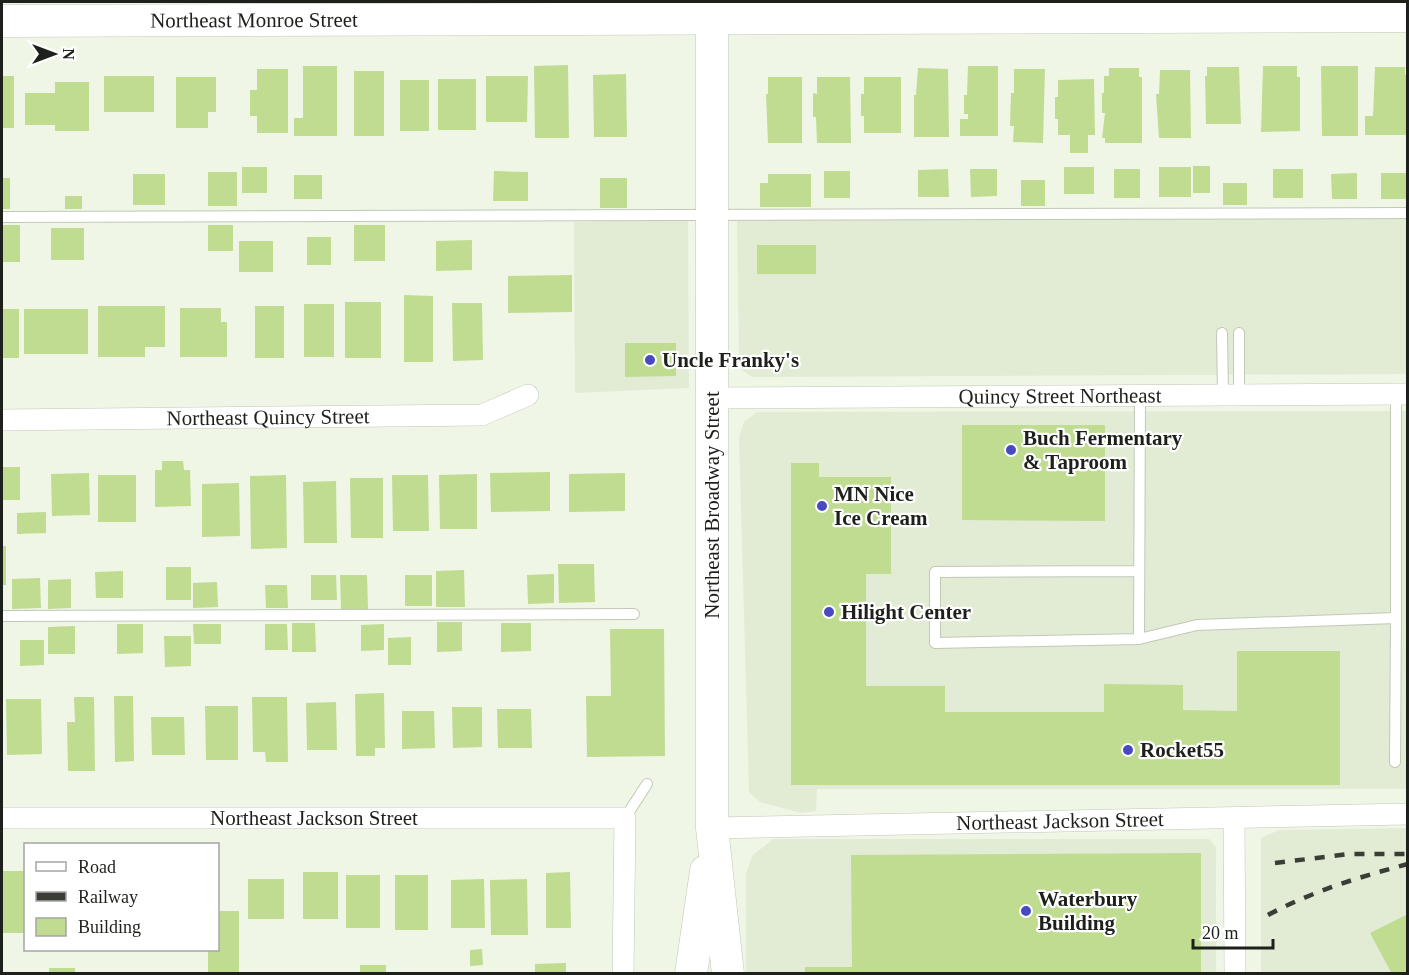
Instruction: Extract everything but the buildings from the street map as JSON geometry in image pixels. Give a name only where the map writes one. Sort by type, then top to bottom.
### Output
[{"type":"street","name":"Northeast Monroe Street","points":[[2,21],[713,9],[1407,16]]},
{"type":"street","name":"Northeast Broadway Street","points":[[713,9],[712,828],[728,974]]},
{"type":"street","name":"Quincy Street Northeast","points":[[712,398],[1402,394]]},
{"type":"street","name":"Northeast Quincy Street","points":[[2,420],[482,416],[528,395]]},
{"type":"street","name":"Northeast Jackson Street","points":[[712,828],[1407,814]]},
{"type":"street","name":"Northeast Jackson Street","points":[[2,818],[625,818]]},
{"type":"street","points":[[623,974],[625,818]]},
{"type":"street","points":[[1234,818],[1235,974]]},
{"type":"street","name":"Northeast Broadway Street","points":[[691,974],[712,828]]},
{"type":"lane","points":[[2,217],[1407,213]]},
{"type":"lane","points":[[1222,333],[1231,394]]},
{"type":"lane","points":[[1231,394],[1239,333]]},
{"type":"lane","points":[[1139,639],[1140,394]]},
{"type":"lane","points":[[1395,762],[1402,394]]},
{"type":"lane","points":[[1139,571],[935,572],[935,643],[1139,639],[1197,625],[1396,618]]},
{"type":"lane","points":[[2,616],[634,614]]},
{"type":"lane","points":[[625,818],[647,784]]},
{"type":"shaded area","points":[[1407,217],[1407,374],[752,377],[742,370],[739,361],[737,220]]},
{"type":"shaded area","points":[[688,219],[689,388],[575,393],[574,222]]},
{"type":"shaded area","points":[[1407,411],[1407,789],[817,789],[816,811],[801,813],[760,802],[749,792],[739,437],[744,422],[757,412]]},
{"type":"shaded area","points":[[1407,828],[1407,973],[1261,974],[1261,838],[1279,830]]},
{"type":"shaded area","name":"Waterbury Building","points":[[773,839],[1209,839],[1216,847],[1216,973],[746,973],[746,874],[752,856]]},
{"type":"railway","points":[[1275,863],[1349,854],[1408,854]]},
{"type":"railway","points":[[1268,915],[1337,885],[1408,864]]},
{"type":"place","name":"Uncle Franky's","points":[[650,360]]},
{"type":"place","name":"Buch Fermentary & Taproom","points":[[1011,450]]},
{"type":"place","name":"MN Nice Ice Cream","points":[[822,506]]},
{"type":"place","name":"Hilight Center","points":[[829,612]]},
{"type":"place","name":"Rocket55","points":[[1128,750]]},
{"type":"place","name":"Waterbury Building","points":[[1026,911]]}]
